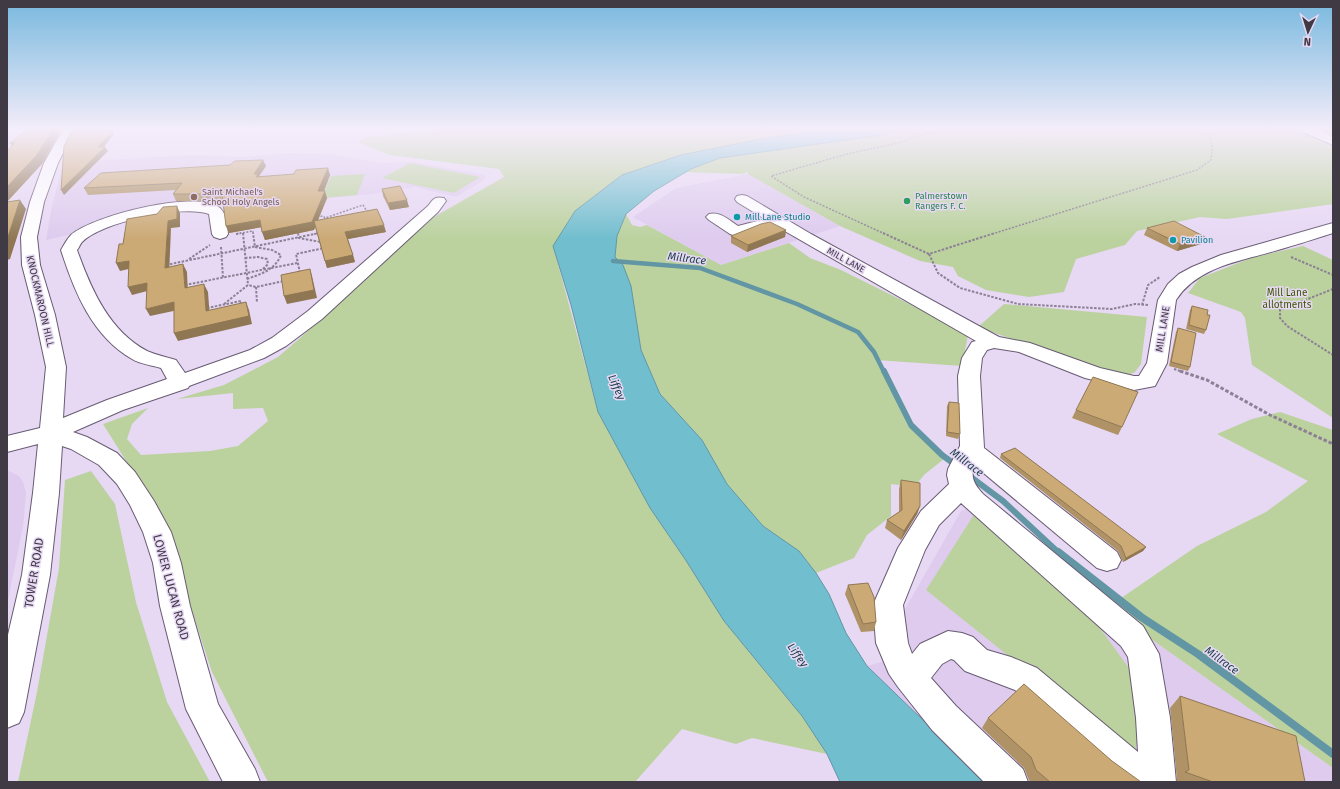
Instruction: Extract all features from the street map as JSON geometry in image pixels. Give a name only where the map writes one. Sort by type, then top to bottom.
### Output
[{"type":"street","name":"KNOCKMAROON HILL","points":[[50,166],[37,202],[29,237],[31,265],[45,315],[56,367],[51,423]]},
{"type":"street","name":"MILL LANE","points":[[742,200],[993,342],[1022,347],[1093,373],[1134,383],[1147,381],[1157,363],[1167,300],[1171,291],[1178,283],[1204,267],[1248,252],[1333,228]]},
{"type":"street","points":[[7,437],[115,405],[180,383],[257,354],[279,342],[315,315],[433,209],[439,201]]},
{"type":"street","points":[[180,383],[169,364],[140,355],[123,342],[101,321],[76,273],[69,250],[77,238],[93,229],[133,215],[162,209],[202,206],[213,210],[218,215],[220,236]]},
{"type":"street","points":[[714,217],[736,231],[777,221]]},
{"type":"street","points":[[993,342],[978,346],[972,358],[969,376],[964,468],[974,501],[1132,636],[1143,654],[1153,718],[1158,782]]},
{"type":"street","points":[[7,444],[51,423]]},
{"type":"street","name":"TOWER ROAD","points":[[7,712],[36,575],[46,493],[51,423]]},
{"type":"street","name":"LOWER LUCAN ROAD","points":[[51,423],[79,443],[108,459],[126,478],[141,501],[157,532],[203,709],[242,782]]},
{"type":"street","points":[[1010,782],[944,718],[900,664],[892,643],[888,605],[912,548],[930,518],[975,453],[1107,560]]},
{"type":"street","points":[[909,676],[923,665],[930,654],[948,645],[962,646],[976,661],[1011,672],[1026,679],[1117,758],[1149,782]]},
{"type":"path","points":[[806,166],[771,176],[804,198],[908,246],[929,254],[1197,170],[1203,166]]},
{"type":"path","points":[[316,217],[323,216],[324,218],[364,205],[368,214]]},
{"type":"path","points":[[296,227],[299,238]]},
{"type":"path","points":[[309,228],[310,235]]},
{"type":"path","points":[[252,231],[256,247]]},
{"type":"path","points":[[165,265],[325,232]]},
{"type":"path","points":[[243,233],[248,285]]},
{"type":"path","points":[[187,260],[220,236],[224,278]]},
{"type":"path","points":[[299,238],[322,242]]},
{"type":"path","points":[[247,279],[260,275],[273,268],[280,260],[281,255],[278,251],[256,247]]},
{"type":"path","points":[[300,278],[296,254],[330,247]]},
{"type":"path","points":[[1270,247],[1333,275]]},
{"type":"path","points":[[929,254],[938,273],[960,288],[1018,304],[1112,309],[1135,304],[1166,310]]},
{"type":"path","points":[[245,258],[258,257],[267,259],[268,264],[262,270]]},
{"type":"path","points":[[184,286],[297,263]]},
{"type":"path","points":[[248,285],[256,287],[286,281]]},
{"type":"path","points":[[224,304],[248,285]]},
{"type":"path","points":[[256,287],[257,303]]},
{"type":"path","points":[[1333,289],[1280,310],[1280,318],[1287,326],[1333,354]]},
{"type":"path","points":[[203,309],[240,301],[242,312]]},
{"type":"path","points":[[1157,363],[1207,380],[1270,415],[1333,444]]},
{"type":"shaded area","name":"Saint Michael's School Holy Angels","points":[[63,166],[434,166],[486,175],[484,180],[456,197],[415,187],[373,194],[328,198],[326,203],[261,208],[252,200],[171,206],[85,231],[46,240],[52,206]]},
{"type":"shaded area","points":[[748,174],[840,226],[721,265],[633,217],[676,188]]},
{"type":"shaded area","points":[[7,470],[19,476],[23,482],[26,493],[23,526],[7,605]]},
{"type":"shaded area","points":[[987,500],[1144,634],[1333,768],[1333,782],[987,782],[867,666],[911,654],[904,611],[961,511]]},
{"type":"green space","points":[[405,166],[424,166],[480,177],[454,193],[382,178]]},
{"type":"green space","points":[[474,166],[666,166],[553,246],[598,412],[650,508],[685,559],[724,621],[802,716],[827,754],[752,738],[736,744],[682,729],[635,782],[268,782],[212,672],[168,538],[133,472],[103,424],[148,408],[132,424],[127,439],[141,455],[210,451],[238,446],[268,421],[263,408],[233,409],[233,393],[177,399],[224,385],[278,357],[434,217],[504,177],[499,169]]},
{"type":"green space","points":[[700,166],[1333,166],[1333,204],[1227,219],[1200,217],[1137,231],[1125,245],[1076,259],[1064,292],[1029,297],[986,290],[958,276],[953,267],[920,261],[840,226],[748,174],[748,172],[742,174],[685,172]]},
{"type":"green space","points":[[365,174],[357,195],[322,198],[331,176]]},
{"type":"green space","points":[[626,214],[632,225],[640,227],[647,225],[721,265],[789,243],[810,258],[841,270],[966,332],[968,335],[962,366],[876,360],[908,426],[944,459],[925,474],[914,487],[891,484],[891,516],[867,535],[854,558],[816,573],[799,551],[763,526],[727,484],[702,440],[660,394],[641,350],[631,286],[615,257],[617,236]]},
{"type":"green space","name":"Mill Lane allotments","points":[[1303,246],[1333,260],[1333,418],[1252,365],[1245,318],[1241,312],[1188,293],[1200,278],[1251,258]]},
{"type":"green space","points":[[1004,304],[1147,317],[1141,364],[1135,372],[1128,375],[1117,374],[1081,364],[978,327]]},
{"type":"green space","points":[[1280,412],[1333,430],[1333,768],[1144,634],[1111,605],[1197,546],[1266,512],[1308,481],[1217,434],[1252,419]]},
{"type":"green space","points":[[91,471],[115,504],[136,602],[167,702],[210,782],[18,782],[37,692],[59,568],[65,480]]},
{"type":"green space","points":[[975,513],[1097,624],[1139,682],[1139,734],[1134,756],[926,590]]},
{"type":"water","name":"Liffey","points":[[649,166],[699,166],[691,169],[654,191],[626,214],[617,236],[615,257],[623,265],[631,286],[641,350],[660,394],[702,440],[727,484],[763,526],[799,551],[816,573],[829,594],[846,633],[867,666],[987,782],[840,782],[827,754],[802,716],[724,621],[685,559],[650,508],[598,412],[571,305],[553,246],[575,211],[622,175]]},
{"type":"building","points":[[7,166],[27,166],[7,187]]},
{"type":"building","points":[[63,166],[86,166],[61,190]]},
{"type":"building","points":[[217,166],[259,166],[254,174],[258,174],[256,177],[294,174],[296,170],[328,168],[318,191],[325,191],[312,222],[262,232],[260,220],[226,226],[222,194],[173,194],[182,183],[84,188],[101,173]]},
{"type":"building","points":[[400,186],[407,200],[388,203],[382,189]]},
{"type":"building","points":[[20,200],[7,240],[7,202]]},
{"type":"building","points":[[177,206],[177,219],[168,221],[165,268],[183,264],[185,288],[204,284],[206,311],[246,302],[249,316],[174,333],[174,302],[146,309],[147,283],[128,287],[129,261],[116,263],[119,244],[123,244],[127,219],[157,214],[163,207]]},
{"type":"building","points":[[377,209],[384,225],[345,232],[353,255],[325,261],[314,221]]},
{"type":"building","points":[[1174,221],[1205,237],[1180,244],[1147,228]]},
{"type":"building","points":[[770,222],[786,230],[748,245],[731,236],[761,224]]},
{"type":"building","points":[[310,269],[314,290],[284,296],[281,275]]},
{"type":"building","points":[[1192,306],[1208,310],[1207,315],[1210,315],[1206,330],[1189,325]]},
{"type":"building","points":[[1178,328],[1196,333],[1190,367],[1171,362]]},
{"type":"building","points":[[1093,377],[1138,392],[1122,427],[1076,410]]},
{"type":"building","points":[[949,402],[959,403],[960,434],[947,432]]},
{"type":"building","points":[[1015,448],[1146,547],[1126,558],[1121,546],[1001,454]]},
{"type":"building","points":[[901,480],[920,483],[920,506],[904,531],[887,520],[902,510]]},
{"type":"building","points":[[868,583],[874,597],[876,622],[863,624],[848,585]]},
{"type":"building","points":[[1024,684],[1112,761],[1141,782],[1050,782],[1036,770],[1031,757],[988,718]]},
{"type":"building","points":[[1180,696],[1296,736],[1305,782],[1213,782],[1185,772],[1189,770]]},
{"type":"waterway","name":"Millrace","points":[[613,261],[700,268],[797,304],[858,332],[874,352],[884,372]]},
{"type":"waterway","name":"Millrace","points":[[884,371],[911,425],[942,455],[957,466]]},
{"type":"waterway","name":"Millrace","points":[[968,475],[1003,501],[1059,553]]},
{"type":"waterway","name":"Millrace","points":[[1058,552],[1141,617],[1198,654],[1333,754]]},
{"type":"place","name":"Saint Michael's School Holy Angels","points":[[194,197]]},
{"type":"place","name":"Palmerstown Rangers F. C.","points":[[907,201]]},
{"type":"place","name":"Mill Lane Studio","points":[[737,217]]},
{"type":"place","name":"Pavilion","points":[[1173,240]]}]
